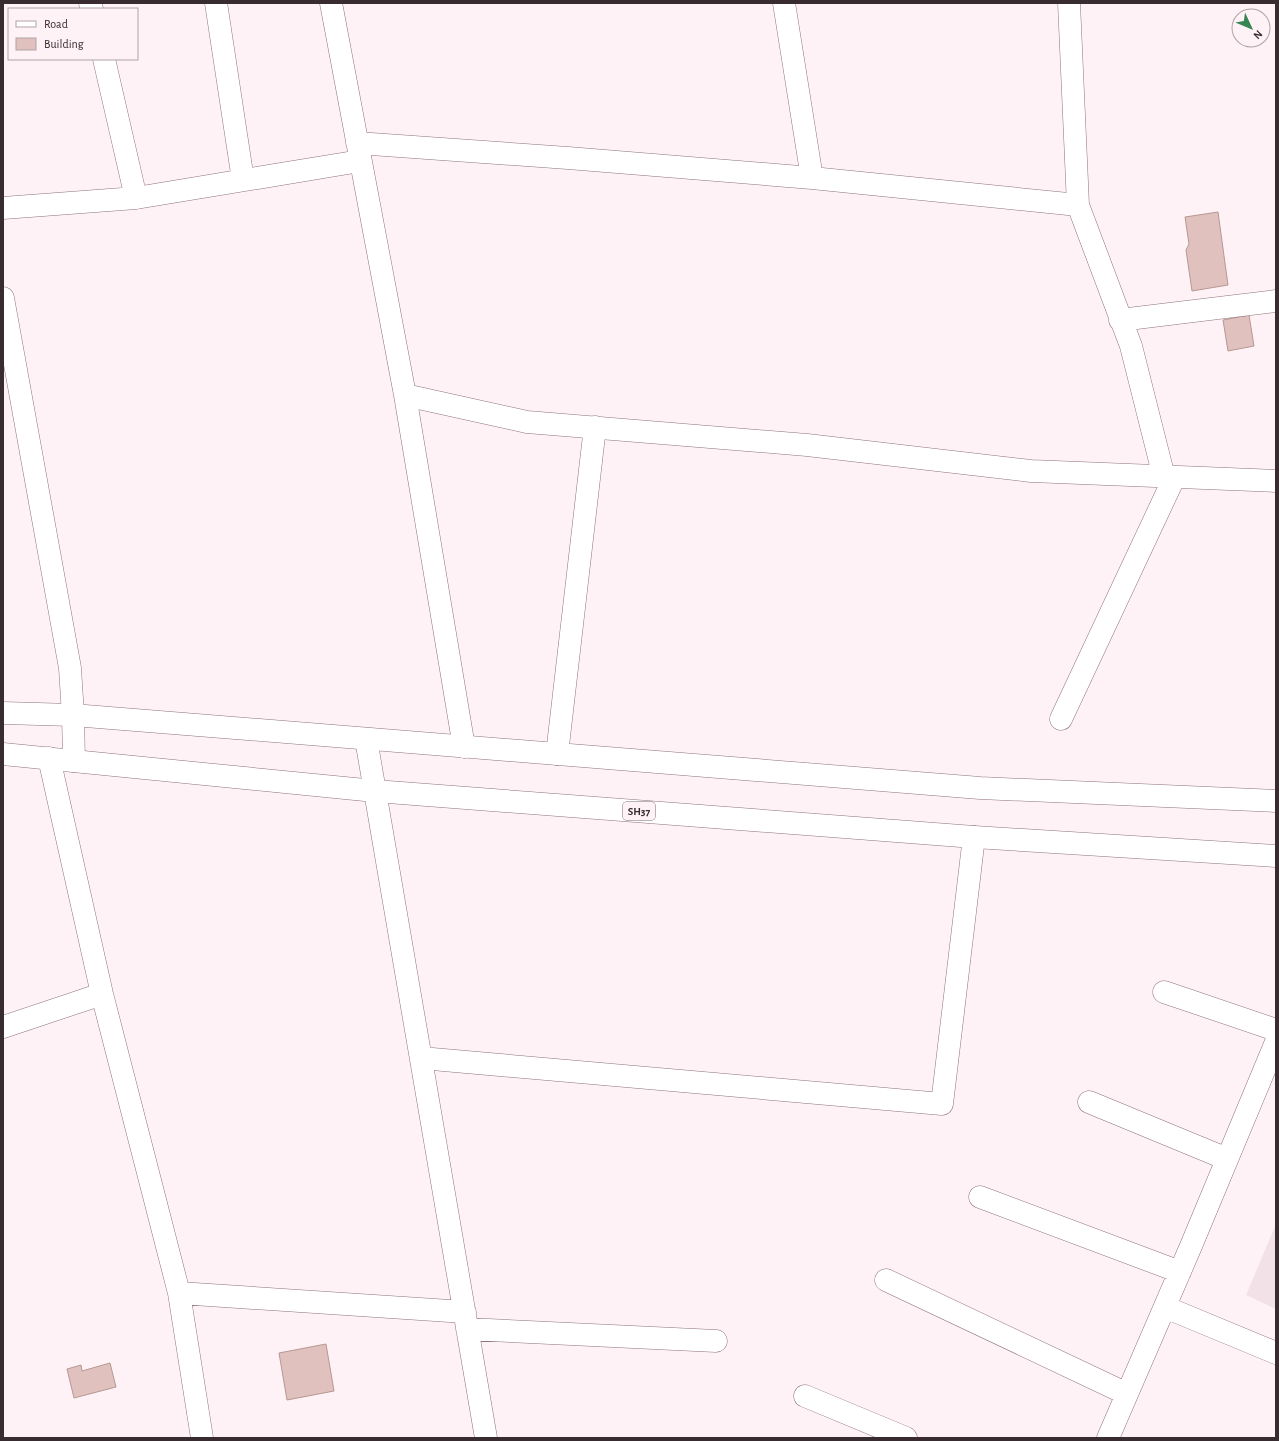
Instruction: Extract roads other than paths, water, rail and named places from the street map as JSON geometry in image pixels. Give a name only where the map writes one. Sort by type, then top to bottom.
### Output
[{"type":"street","points":[[216,3],[243,180]]},
{"type":"street","points":[[331,3],[405,395],[464,747]]},
{"type":"street","points":[[784,3],[812,178]]},
{"type":"street","points":[[1061,719],[1169,477],[1131,346],[1078,205],[1069,3]]},
{"type":"street","points":[[104,60],[136,198]]},
{"type":"street","points":[[3,208],[136,198],[243,180],[359,152],[568,158],[812,178],[1078,205]]},
{"type":"street","points":[[3,298],[70,668],[74,761]]},
{"type":"street","points":[[1120,320],[1276,301]]},
{"type":"street","points":[[405,395],[527,422],[807,445],[1031,472],[1276,481]]},
{"type":"street","points":[[557,754],[595,427]]},
{"type":"street","points":[[3,713],[73,715],[980,788],[1276,801]]},
{"type":"street","points":[[366,739],[486,1438]]},
{"type":"street","name":"SH37","points":[[3,754],[375,790],[974,837],[1276,856]]},
{"type":"street","points":[[49,758],[102,994],[179,1293],[202,1438]]},
{"type":"street","points":[[421,1058],[942,1104],[974,837]]},
{"type":"street","points":[[1164,992],[1276,1030]]},
{"type":"street","points":[[3,1027],[102,994]]},
{"type":"street","points":[[1108,1438],[1228,1159],[1276,1042]]},
{"type":"street","points":[[1088,1102],[1228,1159]]},
{"type":"street","points":[[980,1197],[1180,1272]]},
{"type":"street","points":[[886,1280],[1127,1394]]},
{"type":"street","points":[[179,1293],[466,1320],[716,1341]]},
{"type":"street","points":[[1165,1307],[1276,1353]]},
{"type":"street","points":[[805,1396],[906,1438]]}]
